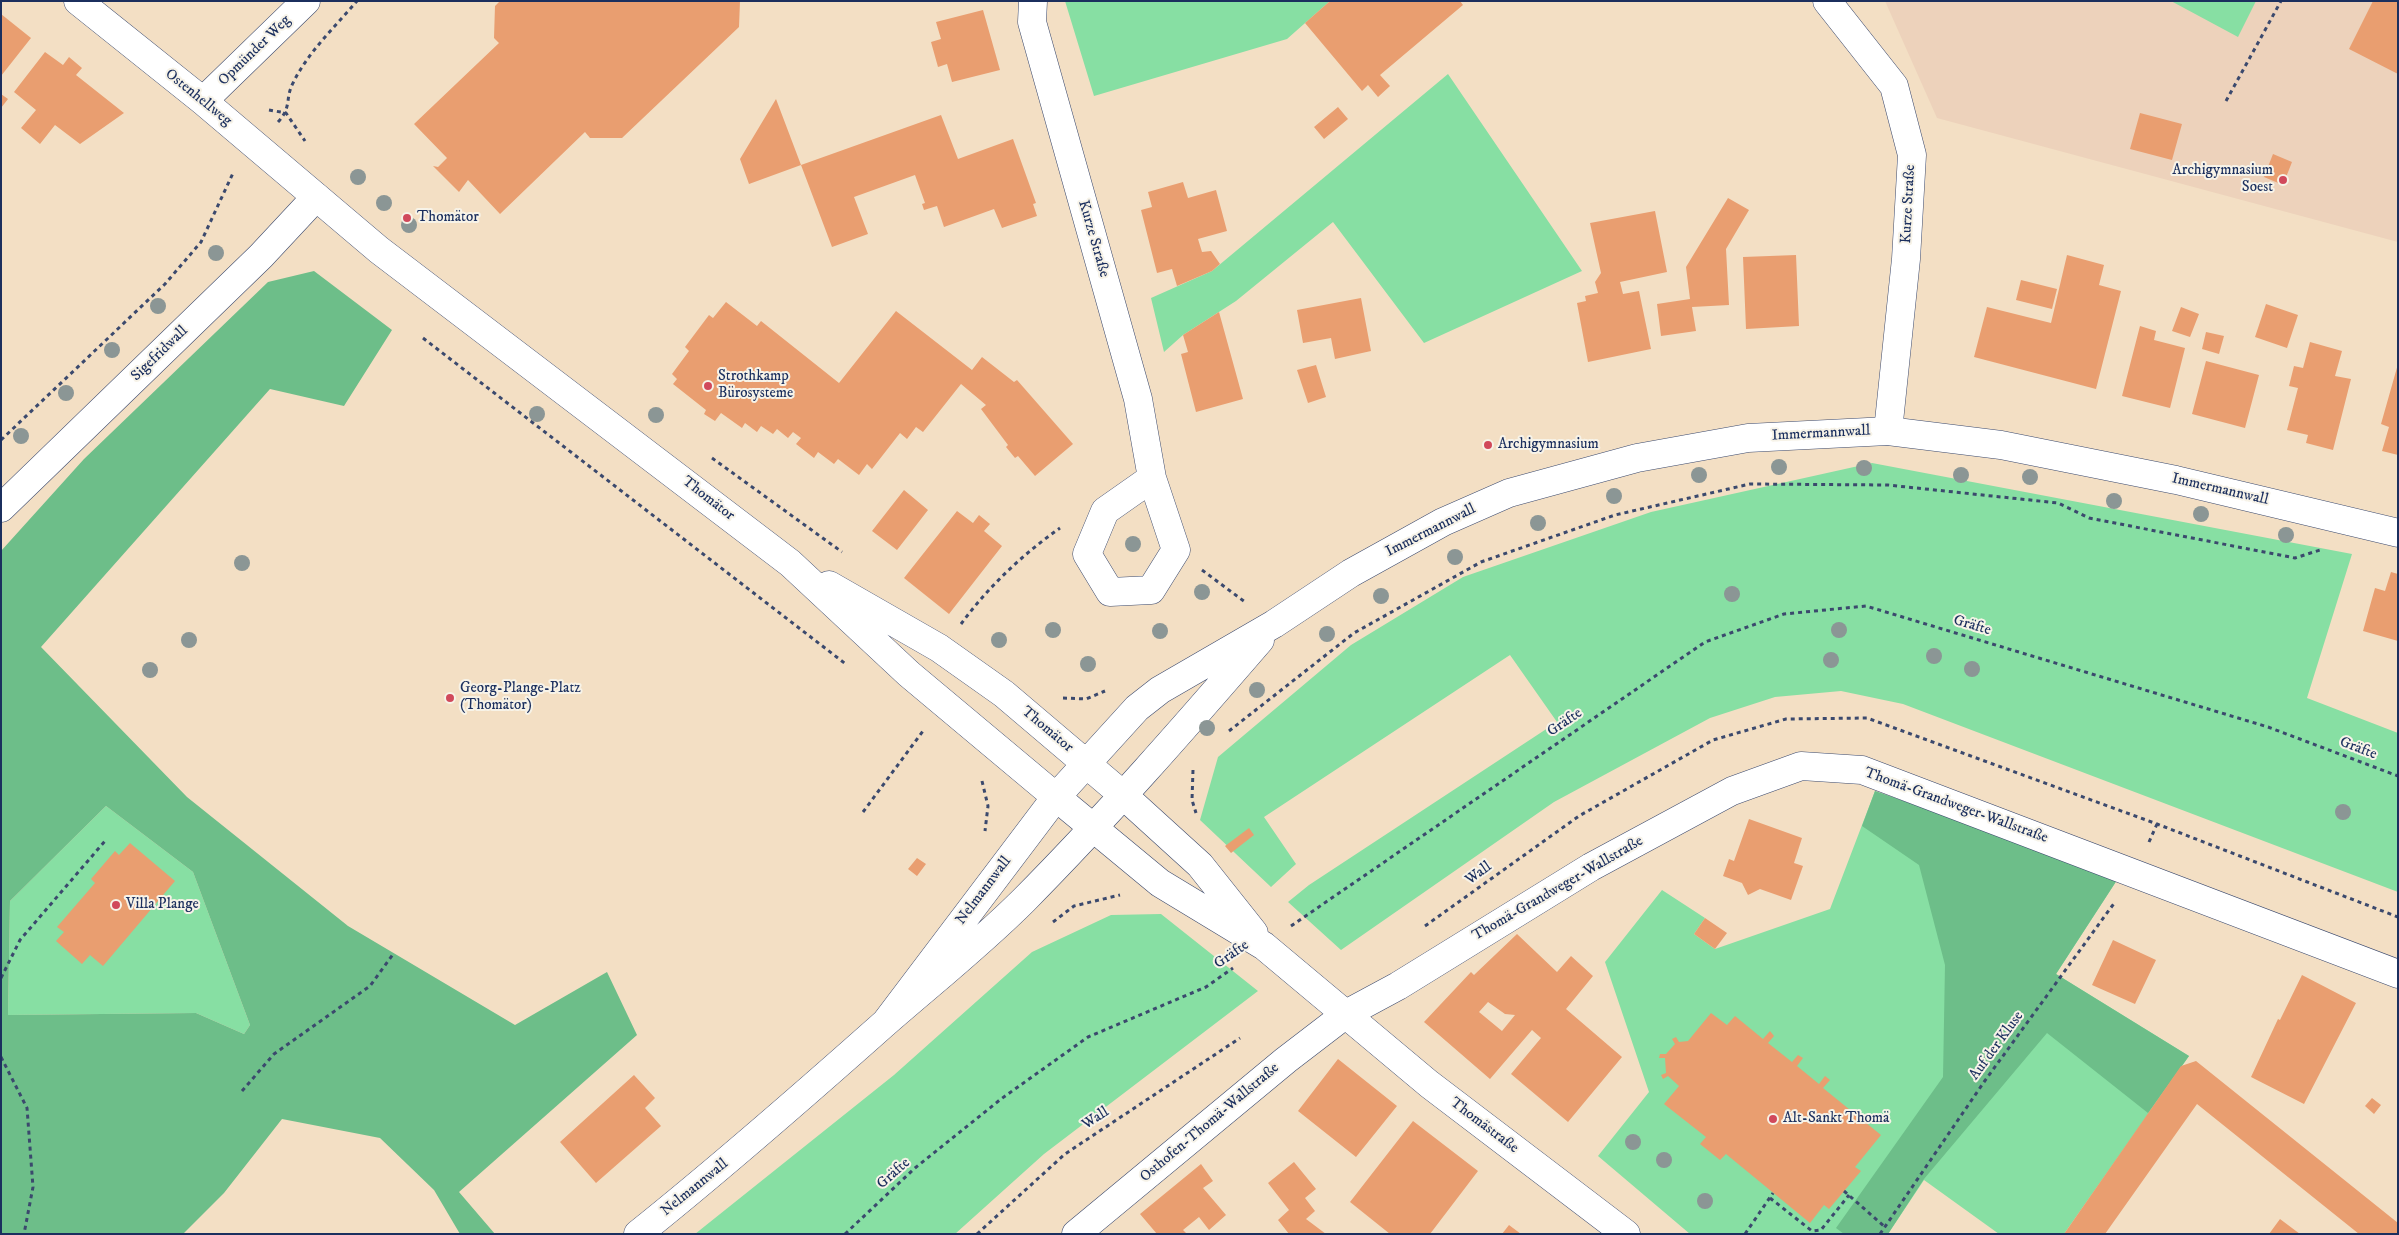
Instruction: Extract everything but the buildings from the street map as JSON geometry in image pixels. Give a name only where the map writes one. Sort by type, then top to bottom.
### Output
[{"type":"street","name":"Ostenhellweg","points":[[78,1],[203,101],[316,197]]},
{"type":"street","name":"Opmünder Weg","points":[[203,101],[306,1]]},
{"type":"street","name":"Kurze Straße","points":[[1033,1],[1032,22],[1138,399],[1152,478],[1176,550]]},
{"type":"street","name":"Kurze Straße","points":[[1827,1],[1894,86],[1912,155],[1906,259],[1888,431]]},
{"type":"street","name":"Sigefridwall","points":[[1,508],[261,256],[316,197]]},
{"type":"street","name":"Thomätor","points":[[316,197],[440,298],[790,563],[909,674],[1160,883],[1264,946],[1346,1014]]},
{"type":"street","name":"Immermannwall","points":[[1085,762],[1137,708],[1160,690],[1274,624],[1351,573],[1443,522],[1509,493],[1637,458],[1748,438],[1888,431],[2001,444],[2176,480],[2398,533]]},
{"type":"street","points":[[1152,478],[1105,511],[1087,554],[1110,592],[1151,590],[1176,550]]},
{"type":"street","name":"Thomätor","points":[[790,563],[939,648],[1004,694],[1123,795],[1200,865],[1264,946]]},
{"type":"street","name":"Immermannwall","points":[[1094,827],[1170,744],[1274,624]]},
{"type":"street","name":"Nelmannwall","points":[[886,1022],[1056,797],[1085,762]]},
{"type":"street","name":"Thomä-Grandweger-Wallstraße","points":[[1346,1014],[1398,986],[1538,898],[1732,791],[1801,766],[1862,770],[2398,974]]},
{"type":"street","name":"Nelmannwall","points":[[638,1234],[804,1097],[886,1022],[958,963],[1024,900],[1094,827]]},
{"type":"street","name":"Osthofen-Thomä-Wallstraße","points":[[1076,1234],[1286,1060],[1346,1014]]},
{"type":"street","name":"Thomästraße","points":[[1346,1014],[1429,1084],[1626,1234]]},
{"type":"path","points":[[308,146],[286,113],[292,84],[306,62],[357,1]]},
{"type":"path","points":[[2226,101],[2281,1]]},
{"type":"path","points":[[1,440],[165,284],[201,242],[235,171],[256,146]]},
{"type":"path","points":[[423,338],[855,672]]},
{"type":"path","points":[[707,454],[844,553]]},
{"type":"path","points":[[1223,738],[1235,725],[1354,633],[1481,562],[1615,515],[1750,484],[1888,485],[2058,504],[2090,518],[2295,558],[2322,550]]},
{"type":"path","points":[[956,630],[980,598],[1038,543],[1065,525],[1105,511]]},
{"type":"path","points":[[1176,550],[1274,624]]},
{"type":"path","name":"Gräfte","points":[[845,1234],[915,1168],[1001,1099],[1088,1037],[1206,988],[1315,907],[1704,642],[1784,614],[1866,606],[2268,727],[2398,776]]},
{"type":"path","points":[[1058,698],[1086,699],[1116,686],[1137,708]]},
{"type":"path","points":[[862,812],[925,728]]},
{"type":"path","points":[[1170,744],[1192,769],[1192,800],[1201,831],[1184,852]]},
{"type":"path","points":[[1192,769],[1199,763]]},
{"type":"path","points":[[978,776],[983,782],[988,806],[986,830],[981,838]]},
{"type":"path","name":"Wall","points":[[1420,930],[1579,816],[1648,777]]},
{"type":"path","points":[[1,978],[20,940],[105,841]]},
{"type":"path","name":"Auf der Kluse","points":[[1880,1234],[1984,1082],[2135,873]]},
{"type":"path","points":[[1049,924],[1074,906],[1120,895],[1146,901],[1160,883]]},
{"type":"path","points":[[242,1091],[274,1054],[370,986],[394,953]]},
{"type":"path","name":"Wall","points":[[977,1234],[1065,1154],[1240,1038]]},
{"type":"path","points":[[1,1057],[27,1108],[33,1188],[24,1234]]},
{"type":"path","points":[[1844,1191],[1885,1227]]},
{"type":"path","points":[[1745,1234],[1773,1193]]},
{"type":"path","points":[[1770,1198],[1812,1231],[1821,1230],[1849,1195]]},
{"type":"shaded area","name":"Archigymnasium Soest","points":[[1885,1],[2398,1],[2398,242],[1937,118]]},
{"type":"green space","points":[[1065,1],[1330,1],[1287,39],[1094,96]]},
{"type":"green space","points":[[2171,1],[2256,1],[2238,37]]},
{"type":"green space","points":[[1448,74],[1582,271],[1424,343],[1333,222],[1236,301],[1183,335],[1164,352],[1151,298],[1212,271]]},
{"type":"green space","points":[[314,271],[392,330],[344,406],[270,389],[41,647],[187,797],[348,926],[515,1025],[607,972],[637,1035],[459,1192],[495,1234],[460,1234],[434,1190],[380,1138],[282,1119],[224,1193],[183,1234],[1,1234],[1,551],[84,459],[268,282]],"holes":[[[106,806],[193,872],[250,1025],[244,1034],[196,1013],[8,1015],[10,901]]]},
{"type":"green space","points":[[1872,463],[2352,554],[2307,698],[2398,733],[2398,892],[1903,704],[1841,691],[1775,697],[1710,718],[1554,802],[1341,950],[1288,902],[1309,885],[1557,722],[1510,655],[1264,817],[1296,864],[1271,887],[1200,820],[1218,757],[1351,645],[1463,577],[1651,512]]},
{"type":"green space","points":[[1875,791],[2119,877],[2056,974],[2189,1056],[2064,1234],[1999,1234],[1924,1180],[1888,1234],[1690,1234],[1598,1156],[1649,1092],[1605,962],[1662,890],[1705,918],[1694,934],[1715,949],[1830,909]]},
{"type":"green space","points":[[1875,791],[2119,877],[2056,974],[2189,1056],[2148,1113],[2047,1033],[1924,1179],[1888,1234],[1844,1234],[1836,1228],[1943,1077],[1945,965],[1919,865],[1862,826]]},
{"type":"green space","points":[[106,806],[193,872],[250,1025],[244,1034],[196,1013],[8,1015],[10,901]]},
{"type":"green space","points":[[1161,914],[1258,991],[1044,1154],[955,1234],[695,1234],[894,1075],[1032,952],[1111,915]]},
{"type":"place","name":"Archigymnasium Soest","points":[[2283,180]]},
{"type":"place","name":"Thomätor","points":[[407,218]]},
{"type":"place","name":"Strothkamp Bürosysteme","points":[[708,386]]},
{"type":"place","name":"Archigymnasium","points":[[1488,445]]},
{"type":"place","name":"Georg-Plange-Platz (Thomätor)","points":[[450,698]]},
{"type":"place","name":"Villa Plange","points":[[116,905]]},
{"type":"place","name":"Alt-Sankt Thomä","points":[[1773,1119]]}]
